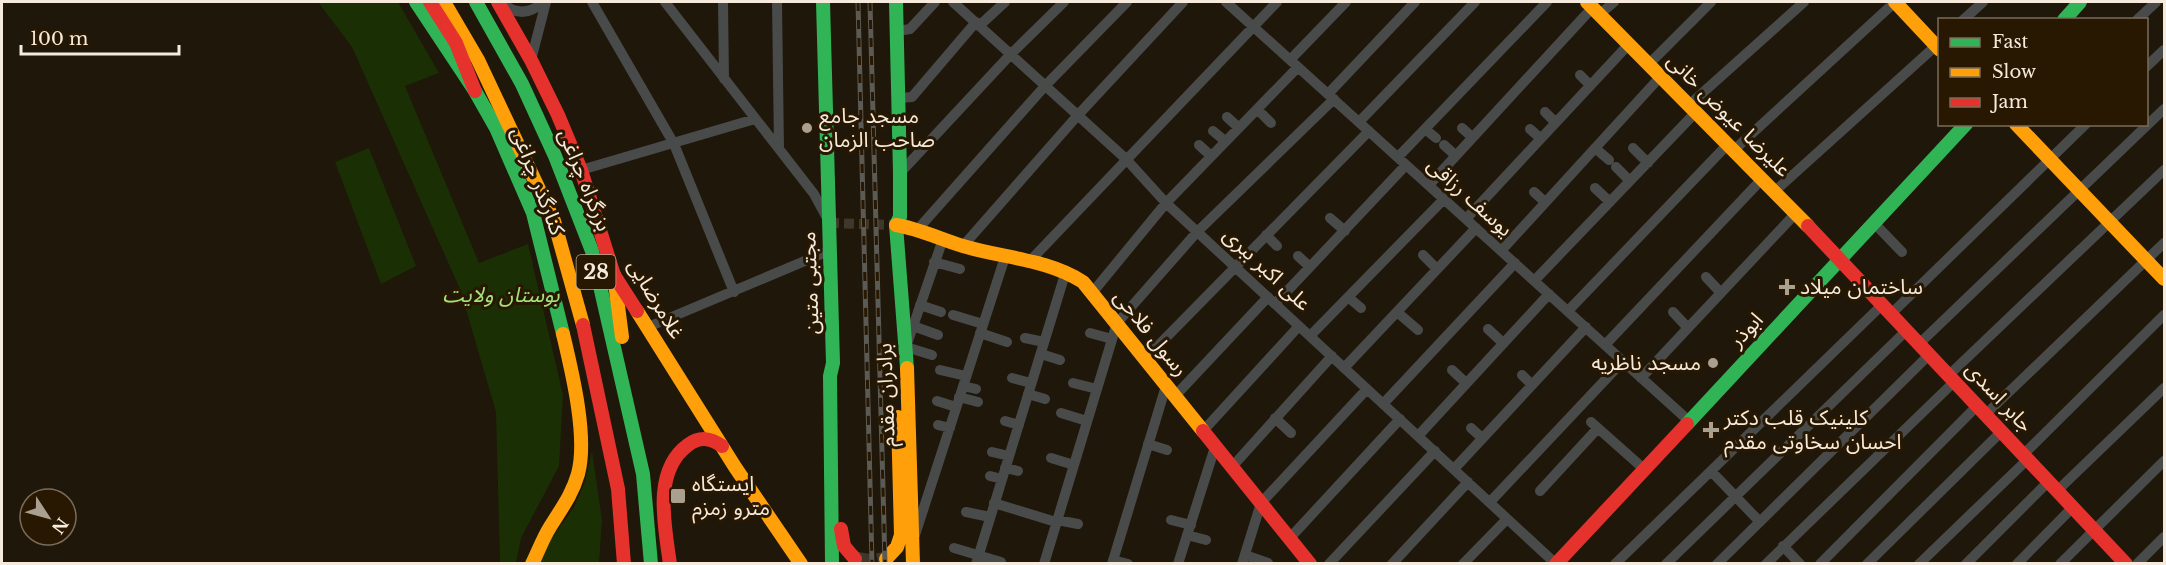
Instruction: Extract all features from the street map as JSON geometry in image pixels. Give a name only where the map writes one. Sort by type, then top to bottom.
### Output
[{"type":"main road","name":"کنارگذر چراغی","points":[[416,2],[475,91],[496,128],[533,213],[570,362],[581,436],[578,473],[566,504],[549,528],[532,564]]},
{"type":"main road","points":[[430,2],[456,43],[475,91]]},
{"type":"main road","name":"بزرگراه چراغی","points":[[444,2],[478,60],[554,221],[585,331],[618,489],[624,564]]},
{"type":"main road","name":"بزرگراه چراغی","points":[[476,2],[527,94],[555,156],[592,251],[643,474],[651,564]]},
{"type":"main road","name":"غلامرضایی","points":[[499,2],[558,115],[581,170],[614,274],[722,447],[801,564]]},
{"type":"main road","name":"مجتبی متین","points":[[823,2],[833,363],[830,376],[832,564]]},
{"type":"main road","name":"برادران مقدم","points":[[889,2],[894,32]]},
{"type":"main road","name":"برادران مقدم","points":[[896,2],[894,32],[896,173],[900,217],[896,225],[906,348],[913,564]]},
{"type":"main road","points":[[1895,2],[1938,46]]},
{"type":"main road","points":[[2066,18],[2080,2]]},
{"type":"main road","name":"علیرضا عیوض خانی","points":[[1594,8],[1840,259]]},
{"type":"main road","name":"ابوذر","points":[[1556,564],[1964,126]]},
{"type":"main road","points":[[2021,126],[2049,159],[2164,279]]},
{"type":"main road","name":"رسول فلاحی","points":[[896,225],[918,229],[963,246],[1066,271],[1083,282],[1310,564]]},
{"type":"main road","name":"جابر اسدی","points":[[1840,259],[2094,529],[2120,561]]},
{"type":"main road","points":[[614,274],[629,409]]},
{"type":"main road","name":"بزرگراه چراغی","points":[[585,331],[581,343],[598,436],[611,564]]},
{"type":"main road","points":[[886,559],[897,547],[901,535],[897,397],[898,375],[906,348]]},
{"type":"main road","points":[[833,363],[840,377],[843,548],[855,559]]},
{"type":"main road","points":[[670,564],[664,486],[671,465],[678,453],[689,443],[704,437],[711,438],[722,447]]},
{"type":"main road","points":[[782,536],[786,564]]},
{"type":"street","points":[[499,2],[515,12],[526,12],[544,2]]},
{"type":"street","points":[[531,60],[544,2]]},
{"type":"street","points":[[592,2],[674,144],[734,292]]},
{"type":"street","points":[[665,2],[673,7],[724,80],[814,194],[829,223]]},
{"type":"street","points":[[723,2],[724,80]]},
{"type":"street","points":[[777,2],[779,149]]},
{"type":"street","points":[[894,32],[910,29],[935,2]]},
{"type":"street","name":"علی اکبر ببری","points":[[953,2],[1126,159],[1166,203],[1556,564]]},
{"type":"street","points":[[896,98],[912,97],[978,24],[1005,2]]},
{"type":"street","points":[[896,173],[1011,54],[1065,2]]},
{"type":"street","points":[[918,229],[1045,86],[1127,2]]},
{"type":"street","points":[[963,246],[1183,2]]},
{"type":"street","name":"یوسف رزاقی","points":[[1226,2],[1689,421]]},
{"type":"street","points":[[1028,263],[1277,2]]},
{"type":"street","points":[[1092,293],[1166,203],[1257,110],[1346,2]]},
{"type":"street","points":[[1044,564],[1117,323],[1262,160],[1331,97],[1415,2]]},
{"type":"street","points":[[1359,122],[1475,2]]},
{"type":"street","points":[[1128,564],[1112,562],[1148,444],[1171,391],[1310,267],[1345,231],[1425,129],[1547,2]]},
{"type":"street","points":[[1429,185],[1594,8],[1614,2]]},
{"type":"street","points":[[1649,64],[1711,2]]},
{"type":"street","points":[[1534,281],[1648,163],[1693,109],[1804,2]]},
{"type":"street","points":[[1568,311],[1731,147],[1895,2]]},
{"type":"street","points":[[1966,18],[1983,2]]},
{"type":"street","points":[[2139,18],[2156,2]]},
{"type":"street","points":[[1466,219],[1629,44]]},
{"type":"street","points":[[1774,192],[1938,46]]},
{"type":"street","points":[[2148,65],[2164,50]]},
{"type":"street","points":[[1580,75],[1590,85]]},
{"type":"street","points":[[1501,250],[1661,76]]},
{"type":"street","points":[[1257,110],[1271,123]]},
{"type":"street","points":[[2148,125],[2164,110]]},
{"type":"street","points":[[1545,112],[1555,122]]},
{"type":"street","points":[[1227,117],[1239,128]]},
{"type":"street","points":[[581,170],[755,119]]},
{"type":"street","points":[[1615,564],[1711,471],[2084,126]]},
{"type":"street","points":[[1920,343],[2147,126]]},
{"type":"street","points":[[1462,128],[1472,137]]},
{"type":"street","points":[[1425,129],[1455,155]]},
{"type":"street","points":[[1530,129],[1540,138]]},
{"type":"street","points":[[1213,131],[1225,141]]},
{"type":"street","points":[[1145,359],[1266,235],[1291,202],[1368,131]]},
{"type":"street","points":[[1200,145],[1211,156]]},
{"type":"street","points":[[1595,148],[1630,181]]},
{"type":"street","points":[[1633,148],[1648,163]]},
{"type":"street","points":[[1766,564],[2164,170]]},
{"type":"street","points":[[1605,345],[1762,179]]},
{"type":"street","points":[[1595,188],[1610,202]]},
{"type":"street","points":[[1534,192],[1545,202]]},
{"type":"street","points":[[1310,336],[1444,199]]},
{"type":"street","points":[[1641,378],[1796,213]]},
{"type":"street","points":[[1330,218],[1345,231]]},
{"type":"street","points":[[1874,223],[1902,252]]},
{"type":"street","points":[[1344,368],[1476,228]]},
{"type":"street","points":[[1266,235],[1277,246]]},
{"type":"street","points":[[932,355],[906,348],[943,239]]},
{"type":"street","points":[[1820,564],[1982,410],[2164,243]]},
{"type":"street","points":[[648,327],[831,250]]},
{"type":"street","points":[[1298,255],[1310,267]]},
{"type":"street","points":[[1423,255],[1437,269]]},
{"type":"street","points":[[913,543],[1005,256]]},
{"type":"street","points":[[934,262],[960,269]]},
{"type":"street","points":[[1383,404],[1515,263]]},
{"type":"street","points":[[977,559],[1066,271]]},
{"type":"street","points":[[1706,278],[1721,292]]},
{"type":"street","points":[[1418,436],[1549,294]]},
{"type":"street","points":[[1348,297],[1361,308]]},
{"type":"street","points":[[920,305],[941,312]]},
{"type":"street","points":[[1397,312],[1418,330]]},
{"type":"street","points":[[1673,312],[1688,328]]},
{"type":"street","points":[[952,315],[1007,342]]},
{"type":"street","points":[[1919,564],[2164,315]]},
{"type":"street","points":[[913,326],[938,335]]},
{"type":"street","points":[[1203,431],[1299,326]]},
{"type":"street","points":[[1454,469],[1586,327]]},
{"type":"street","points":[[1488,329],[1503,343]]},
{"type":"street","points":[[1666,564],[1907,330]]},
{"type":"street","points":[[1090,333],[1112,339]]},
{"type":"street","points":[[1025,338],[1044,342]]},
{"type":"street","points":[[962,352],[973,356]]},
{"type":"street","points":[[1041,354],[1060,360]]},
{"type":"street","points":[[1717,564],[1930,354]]},
{"type":"street","points":[[1231,468],[1332,356]]},
{"type":"street","points":[[1490,502],[1623,362]]},
{"type":"street","points":[[940,370],[961,392],[978,402]]},
{"type":"street","points":[[1452,370],[1466,383]]},
{"type":"street","points":[[1522,375],[1532,385]]},
{"type":"street","points":[[1012,378],[1045,399]]},
{"type":"street","points":[[1073,383],[1096,390]]},
{"type":"street","points":[[1268,563],[1244,559],[1261,503],[1367,388]]},
{"type":"street","points":[[1966,564],[2164,388]]},
{"type":"street","points":[[937,401],[976,389]]},
{"type":"street","points":[[1061,413],[1087,421]]},
{"type":"street","points":[[1275,418],[1291,434]]},
{"type":"street","points":[[1289,539],[1400,419]]},
{"type":"street","points":[[1005,421],[1019,425]]},
{"type":"street","points":[[938,425],[950,428]]},
{"type":"street","points":[[1540,491],[1594,425],[1644,469]]},
{"type":"street","points":[[1471,428],[1482,438]]},
{"type":"street","points":[[1867,564],[2001,431]]},
{"type":"street","points":[[1148,444],[1167,450]]},
{"type":"street","points":[[1178,564],[1215,447]]},
{"type":"street","points":[[1329,564],[1435,451]]},
{"type":"street","points":[[992,452],[1009,456]]},
{"type":"street","points":[[1051,458],[1074,465]]},
{"type":"street","points":[[2060,564],[2164,461]]},
{"type":"street","points":[[1005,468],[1018,471]]},
{"type":"street","points":[[1711,471],[1760,522]]},
{"type":"street","points":[[990,476],[1002,479]]},
{"type":"street","points":[[1392,564],[1468,482]]},
{"type":"street","points":[[994,503],[1057,521],[1078,524]]},
{"type":"street","points":[[2017,564],[2073,507]]},
{"type":"street","points":[[966,512],[990,517]]},
{"type":"street","points":[[1462,564],[1508,519]]},
{"type":"street","points":[[1171,520],[1206,540]]},
{"type":"street","points":[[2137,564],[2164,537]]},
{"type":"street","points":[[1784,546],[1800,564]]},
{"type":"street","points":[[954,548],[977,559],[1001,562]]},
{"type":"green space","name":"بوستان ولایت","points":[[318,2],[398,2],[439,73],[405,86],[479,263],[528,244],[563,395],[559,466],[521,538],[516,563],[500,563],[496,412],[460,289],[352,47]]},
{"type":"green space","points":[[369,148],[416,266],[381,284],[335,162]]},
{"type":"green space","points":[[592,451],[602,520],[599,563],[539,564],[549,542],[574,507],[585,482]]},
{"type":"tunnel","points":[[829,223],[896,225]]},
{"type":"tunnel","points":[[855,559],[872,562],[886,559]]},
{"type":"railway","points":[[858,2],[872,564]]},
{"type":"railway","points":[[870,2],[885,564]]},
{"type":"traffic: fast","points":[[416,2],[475,91],[496,128],[533,213],[563,334]]},
{"type":"traffic: fast","points":[[476,2],[522,84],[555,156],[592,251],[643,474],[651,564]]},
{"type":"traffic: fast","points":[[823,2],[833,363],[830,376],[832,564]]},
{"type":"traffic: fast","points":[[896,2],[900,173],[900,217],[896,225],[907,368]]},
{"type":"traffic: fast","points":[[2066,18],[2080,2]]},
{"type":"traffic: fast","points":[[1687,424],[1964,126]]},
{"type":"traffic: slow","points":[[444,2],[478,60],[554,221],[583,325]]},
{"type":"traffic: slow","points":[[1587,2],[1808,226]]},
{"type":"traffic: slow","points":[[1895,2],[1938,48]]},
{"type":"traffic: slow","points":[[2018,126],[2164,279]]},
{"type":"traffic: slow","points":[[896,225],[978,250],[1055,268],[1083,282],[1203,431]]},
{"type":"traffic: slow","points":[[614,275],[622,337]]},
{"type":"traffic: slow","points":[[637,311],[735,467],[801,564]]},
{"type":"traffic: slow","points":[[532,564],[547,531],[573,489],[581,459],[578,404],[563,334]]},
{"type":"traffic: slow","points":[[907,368],[913,564]]},
{"type":"traffic: slow","points":[[886,559],[897,547],[901,535],[898,417]]},
{"type":"traffic: jam","points":[[430,2],[456,43],[475,91]]},
{"type":"traffic: jam","points":[[498,2],[531,60],[558,115],[581,170],[614,275],[637,311]]},
{"type":"traffic: jam","points":[[1808,226],[2126,564]]},
{"type":"traffic: jam","points":[[583,325],[618,489],[624,564]]},
{"type":"traffic: jam","points":[[1556,564],[1687,424]]},
{"type":"traffic: jam","points":[[1203,431],[1310,564]]},
{"type":"traffic: jam","points":[[670,564],[664,517],[665,484],[669,469],[677,456],[697,440],[709,440],[722,446]]},
{"type":"traffic: jam","points":[[841,529],[844,546],[855,559]]},
{"type":"place","name":"مسجد جامع صاحب الزمان","points":[[807,128]]},
{"type":"place","name":"ساختمان میلاد","points":[[1787,287]]},
{"type":"place","name":"مسجد ناظریه","points":[[1713,363]]},
{"type":"place","name":"کلینیک قلب دکتر احسان سخاوتی مقدم","points":[[1711,430]]},
{"type":"place","name":"ایستگاه مترو زمزم","points":[[678,496]]}]
